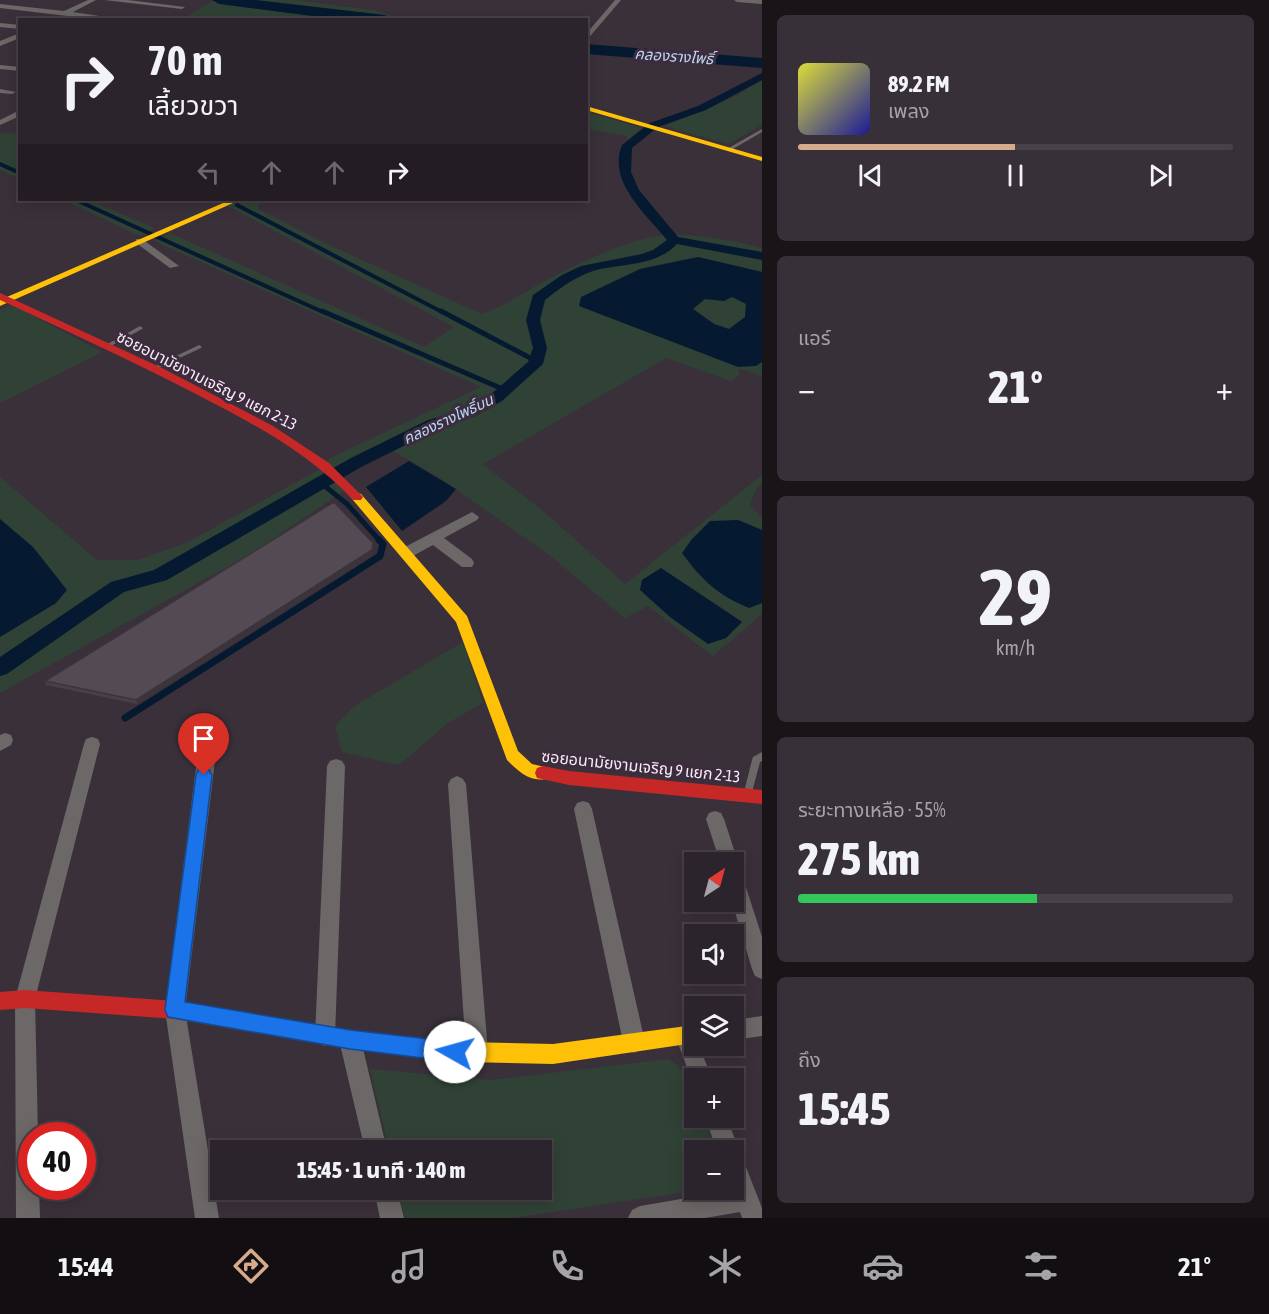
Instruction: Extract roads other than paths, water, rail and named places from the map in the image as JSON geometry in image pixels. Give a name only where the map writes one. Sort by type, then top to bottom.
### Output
[{"type":"street","points":[[57,18],[93,0]]},
{"type":"street","points":[[107,0],[182,8]]},
{"type":"street","points":[[588,37],[618,0]]},
{"type":"street","points":[[737,0],[762,2]]},
{"type":"street","points":[[0,6],[107,18]]},
{"type":"street","points":[[0,25],[18,27]]},
{"type":"street","points":[[0,44],[18,36]]},
{"type":"street","points":[[0,44],[18,46]]},
{"type":"street","points":[[0,67],[18,69]]},
{"type":"street","points":[[0,91],[12,92]]},
{"type":"street","points":[[588,109],[762,159]]},
{"type":"street","points":[[0,123],[18,113]]},
{"type":"street","points":[[3,299],[234,201]]},
{"type":"street","points":[[150,236],[174,266]]},
{"type":"street","name":"ซอยอนามัยงามเจริญ 9 แยก 2-13","points":[[3,299],[154,368],[275,431],[320,461],[348,486],[462,620],[483,672],[501,731],[512,755],[528,770],[569,778],[762,797]]},
{"type":"street","points":[[406,553],[472,517]]},
{"type":"street","points":[[434,538],[467,563]]},
{"type":"street","points":[[28,1218],[25,999],[92,744]]},
{"type":"street","points":[[207,752],[175,1010],[207,1218]]},
{"type":"street","points":[[325,1036],[336,766]]},
{"type":"street","points":[[457,784],[477,1052]]},
{"type":"street","points":[[583,809],[634,1042]]},
{"type":"street","points":[[715,819],[726,852]]},
{"type":"street","points":[[744,910],[762,969]]},
{"type":"street","points":[[0,1001],[25,999],[175,1010],[350,1040],[455,1052],[553,1054],[684,1036]]},
{"type":"street","points":[[744,1029],[762,1026]]},
{"type":"street","points":[[350,1040],[374,1140]]},
{"type":"street","points":[[640,1218],[750,1209],[744,1193]]},
{"type":"street","points":[[388,1200],[392,1218]]},
{"type":"lane","points":[[729,149],[762,130]]},
{"type":"lane","points":[[107,346],[140,328]]},
{"type":"lane","points":[[154,368],[199,347]]},
{"type":"lane","points":[[747,794],[756,760],[762,756]]},
{"type":"water","points":[[698,257],[762,272],[762,362],[756,366],[738,367],[579,306],[581,297],[640,269]],"holes":[[[732,297],[746,304],[745,317],[729,329],[714,324],[693,309],[705,299],[724,301]]]},
{"type":"water","points":[[409,461],[456,489],[446,501],[402,531],[366,487]]},
{"type":"water","points":[[0,519],[33,547],[67,590],[56,603],[0,637]]},
{"type":"water","points":[[738,520],[762,530],[762,603],[749,608],[728,598],[711,586],[682,553],[710,521]]},
{"type":"water","points":[[661,568],[742,622],[726,638],[708,644],[670,617],[640,590],[642,580]]},
{"type":"waterway","name":"คลองรางโพธิ์","points":[[219,0],[368,18]]},
{"type":"waterway","name":"คลองรางโพธิ์","points":[[588,49],[762,63]]},
{"type":"waterway","name":"คลองรางโพธิ์บน","points":[[674,240],[633,191],[625,172],[626,147],[654,125],[702,108],[762,76]]},
{"type":"waterway","points":[[0,164],[18,172]]},
{"type":"waterway","points":[[78,201],[325,313]]},
{"type":"waterway","points":[[237,205],[444,313]]},
{"type":"waterway","name":"คลองรางโพธิ์บน","points":[[0,668],[118,587],[160,575],[357,462],[434,424],[469,413],[496,398],[535,364],[540,348],[533,320],[538,298],[579,272],[597,266],[646,257],[667,247],[674,240]]},
{"type":"waterway","points":[[674,240],[762,256]]},
{"type":"waterway","points":[[322,311],[505,390]]},
{"type":"waterway","points":[[441,311],[536,361]]},
{"type":"waterway","points":[[321,483],[347,504],[380,541]]},
{"type":"waterway","points":[[125,718],[380,556],[383,544],[380,541]]}]
